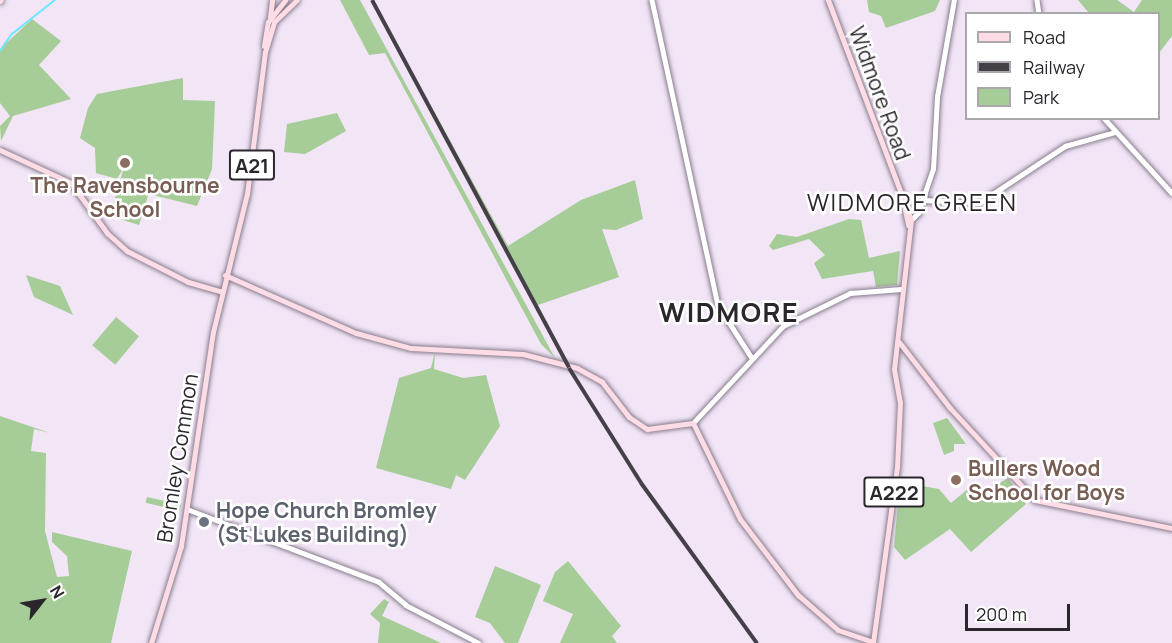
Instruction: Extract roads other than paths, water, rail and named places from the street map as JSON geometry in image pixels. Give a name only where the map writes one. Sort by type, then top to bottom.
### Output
[{"type":"main road","points":[[273,0],[283,11]]},
{"type":"main road","points":[[270,18],[273,0]]},
{"type":"main road","name":"A21","points":[[225,275],[248,194],[270,18],[285,0]]},
{"type":"main road","name":"A21","points":[[265,52],[283,11],[297,0]]},
{"type":"main road","name":"Widmore Road","points":[[828,0],[907,212],[909,222],[901,289],[899,342]]},
{"type":"main road","points":[[0,150],[71,183],[122,248],[188,282],[222,292]]},
{"type":"main road","points":[[0,155],[20,160]]},
{"type":"main road","points":[[225,275],[356,333],[411,348],[523,354],[577,368],[602,382],[614,401],[647,429],[693,423],[740,519],[798,595],[838,630],[872,643]]},
{"type":"main road","name":"Bromley Common","points":[[150,643],[169,594],[188,509],[225,275]]},
{"type":"main road","points":[[899,342],[950,408],[1035,500],[1172,528]]},
{"type":"main road","name":"A222","points":[[872,643],[897,467],[899,342]]},
{"type":"street","points":[[652,0],[675,120],[718,305],[752,358]]},
{"type":"street","points":[[909,222],[924,200],[933,170],[937,97],[954,0]]},
{"type":"street","points":[[1106,120],[1172,193]]},
{"type":"street","points":[[924,200],[979,203],[1065,146],[1115,132]]},
{"type":"street","points":[[907,212],[919,209]]},
{"type":"street","points":[[693,423],[774,333],[821,305],[850,293],[901,289]]},
{"type":"street","points":[[188,509],[379,582],[405,605],[479,643]]},
{"type":"waterway","points":[[0,51],[12,34],[55,0]]},
{"type":"railway","points":[[372,0],[569,368],[641,483],[757,643]]},
{"type":"place","name":"The Ravensbourne School","points":[[125,163]]},
{"type":"place","name":"Bullers Wood School for Boys","points":[[956,480]]},
{"type":"place","name":"Hope Church Bromley (St Lukes Building)","points":[[204,522]]},
{"type":"district","name":"WIDMORE GREEN","points":[[912,202]]},
{"type":"district","name":"WIDMORE","points":[[729,312]]}]
